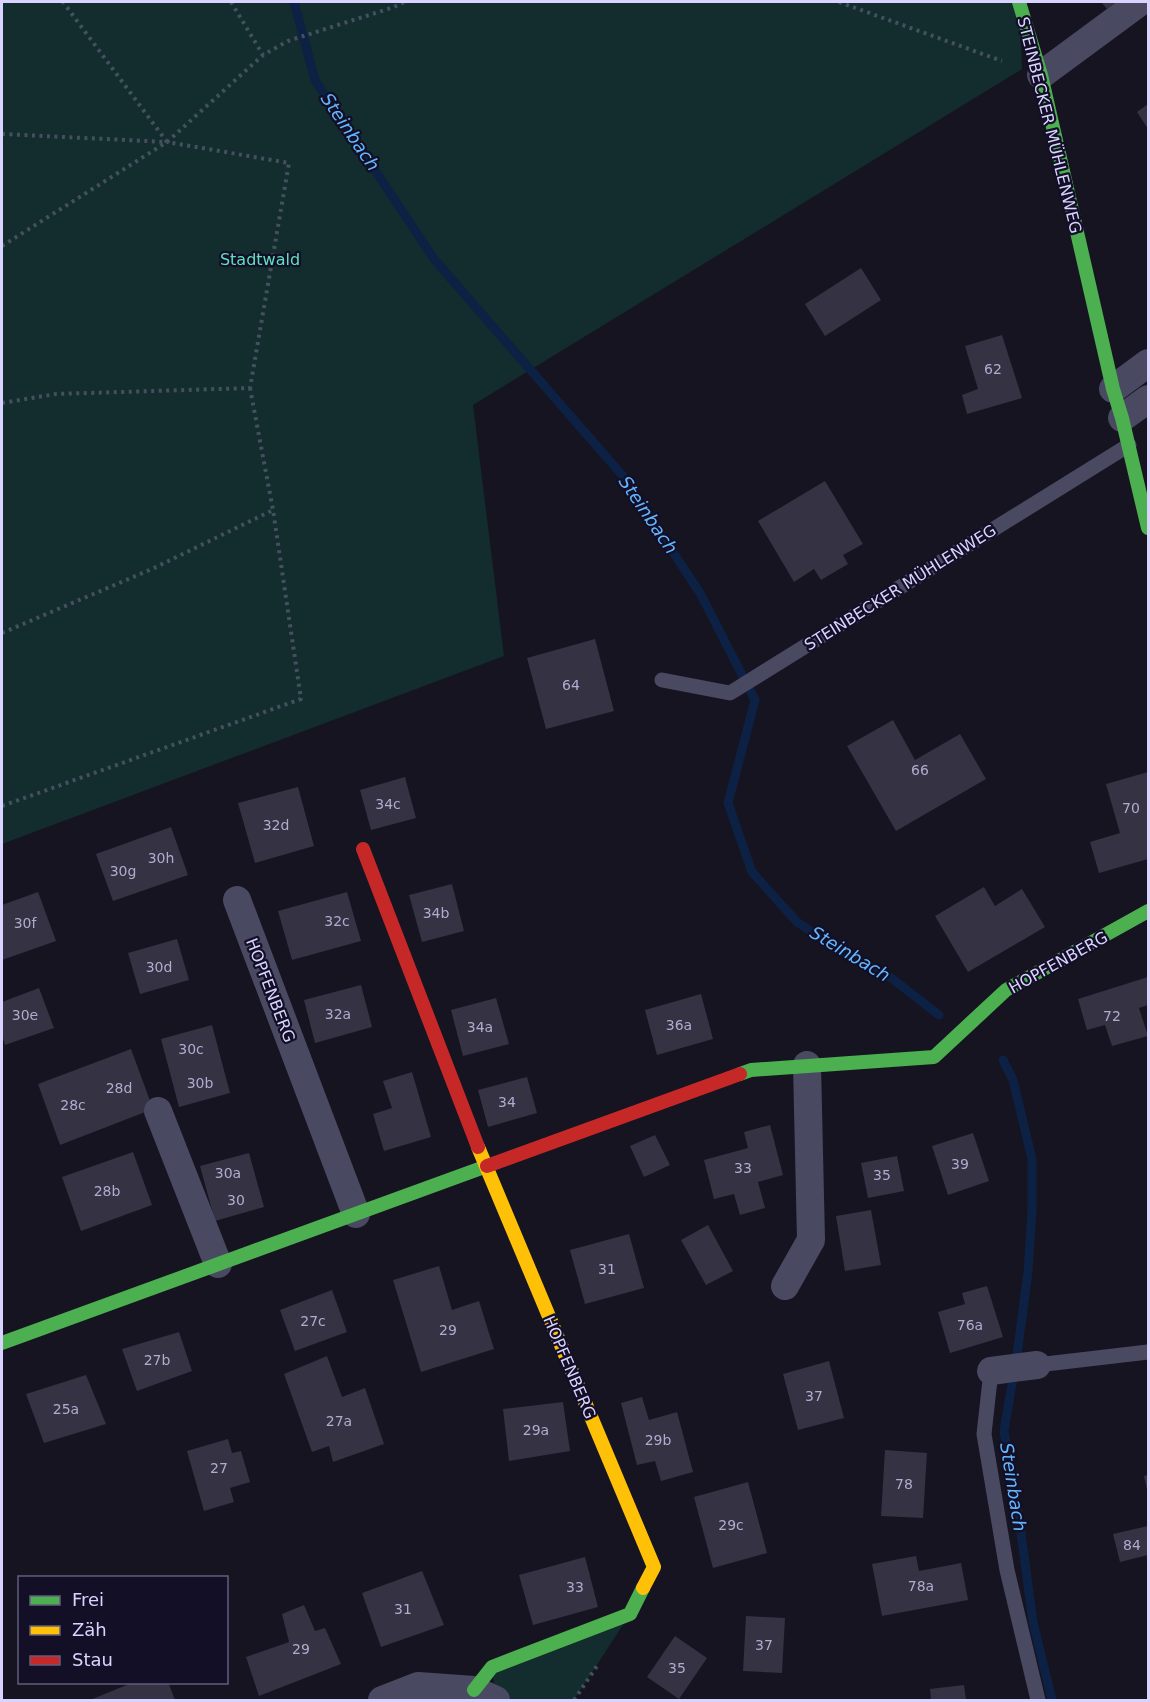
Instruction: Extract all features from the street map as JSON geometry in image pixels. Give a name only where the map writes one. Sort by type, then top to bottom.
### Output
[{"type":"street","name":"STEINBECKER MÜHLENWEG","points":[[1019,2],[1041,75],[1113,389],[1126,431],[1149,528]]},
{"type":"street","points":[[1041,75],[1140,2]]},
{"type":"street","points":[[1113,389],[1149,363]]},
{"type":"street","name":"STEINBECKER MÜHLENWEG","points":[[1126,431],[1149,399]]},
{"type":"street","name":"HOPFENBERG","points":[[363,849],[486,1167],[654,1567],[630,1614],[492,1667],[485,1695]]},
{"type":"street","name":"HOPFENBERG","points":[[237,900],[356,1214]]},
{"type":"street","name":"HOPFENBERG","points":[[2,1343],[751,1070],[934,1057],[1006,990],[1149,911]]},
{"type":"street","points":[[785,1286],[812,1240],[807,1065]]},
{"type":"street","points":[[158,1111],[218,1264]]},
{"type":"street","points":[[990,1371],[1037,1365]]},
{"type":"street","points":[[382,1701],[418,1686],[485,1695]]},
{"type":"lane","name":"STEINBECKER MÜHLENWEG","points":[[662,680],[730,693],[1126,431]]},
{"type":"lane","points":[[1037,1365],[1149,1352]]},
{"type":"lane","points":[[990,1371],[984,1434],[1007,1570],[1038,1701]]},
{"type":"path","points":[[63,2],[167,142]]},
{"type":"path","points":[[231,2],[263,55]]},
{"type":"path","points":[[2,246],[167,142],[263,55],[288,41],[404,2]]},
{"type":"path","points":[[839,2],[1041,75]]},
{"type":"path","points":[[2,134],[167,142],[289,163],[250,388],[273,510],[301,699],[2,806]]},
{"type":"path","points":[[2,403],[56,394],[250,388]]},
{"type":"path","points":[[2,633],[152,569],[273,510]]},
{"type":"green space","name":"Stadtwald","points":[[2,2],[1019,2],[1022,69],[473,405],[504,656],[2,844]]},
{"type":"green space","points":[[630,1614],[574,1700],[496,1700],[492,1667]]},
{"type":"building","points":[[1101,2],[1116,2],[1107,9]]},
{"type":"building","points":[[1148,104],[1148,129],[1137,112]]},
{"type":"building","points":[[861,268],[881,300],[825,336],[805,304]]},
{"type":"building","points":[[1002,335],[1022,398],[967,414],[962,395],[978,389],[965,346]]},
{"type":"building","points":[[825,481],[863,544],[843,555],[848,564],[821,580],[814,569],[794,582],[758,521]]},
{"type":"building","points":[[595,639],[614,711],[546,729],[527,658]]},
{"type":"building","points":[[893,720],[915,760],[960,734],[986,779],[896,831],[847,746]]},
{"type":"building","points":[[1148,772],[1148,859],[1099,873],[1090,842],[1120,833],[1106,784]]},
{"type":"building","points":[[405,777],[416,818],[371,830],[360,790]]},
{"type":"building","points":[[298,787],[314,846],[255,863],[238,803]]},
{"type":"building","points":[[171,827],[188,875],[113,901],[96,854]]},
{"type":"building","points":[[452,884],[464,931],[422,942],[409,895]]},
{"type":"building","points":[[984,887],[995,906],[1022,889],[1045,927],[968,972],[935,916]]},
{"type":"building","points":[[38,892],[56,941],[2,960],[2,905]]},
{"type":"building","points":[[347,892],[361,941],[292,960],[278,911]]},
{"type":"building","points":[[177,939],[189,980],[140,994],[128,953]]},
{"type":"building","points":[[1148,977],[1148,1005],[1139,1008],[1148,1036],[1112,1046],[1105,1025],[1087,1030],[1078,999]]},
{"type":"building","points":[[361,985],[372,1027],[315,1043],[304,1000]]},
{"type":"building","points":[[39,988],[54,1028],[5,1045],[2,1035],[2,1002]]},
{"type":"building","points":[[701,994],[713,1039],[657,1055],[645,1010]]},
{"type":"building","points":[[496,998],[509,1044],[463,1056],[451,1010]]},
{"type":"building","points":[[212,1025],[230,1093],[179,1107],[161,1039]]},
{"type":"building","points":[[131,1049],[153,1109],[60,1145],[38,1084]]},
{"type":"building","points":[[412,1072],[431,1137],[384,1151],[373,1114],[392,1108],[383,1081]]},
{"type":"building","points":[[527,1077],[537,1113],[488,1127],[478,1090]]},
{"type":"building","points":[[770,1125],[783,1175],[758,1182],[765,1208],[740,1215],[734,1194],[714,1199],[704,1160],[748,1148],[744,1132]]},
{"type":"building","points":[[973,1133],[989,1181],[948,1195],[932,1146]]},
{"type":"building","points":[[655,1135],[670,1165],[644,1177],[630,1146]]},
{"type":"building","points":[[133,1152],[152,1205],[81,1231],[62,1177]]},
{"type":"building","points":[[249,1153],[264,1207],[215,1221],[200,1166]]},
{"type":"building","points":[[897,1156],[904,1191],[868,1198],[861,1163]]},
{"type":"building","points":[[871,1210],[881,1265],[845,1271],[836,1216]]},
{"type":"building","points":[[708,1225],[733,1271],[706,1285],[681,1240]]},
{"type":"building","points":[[629,1234],[644,1288],[585,1304],[570,1250]]},
{"type":"building","points":[[439,1266],[452,1310],[479,1301],[494,1349],[421,1372],[393,1280]]},
{"type":"building","points":[[987,1286],[1003,1337],[950,1353],[938,1312],[965,1304],[962,1293]]},
{"type":"building","points":[[332,1290],[347,1332],[295,1351],[280,1310]]},
{"type":"building","points":[[179,1332],[192,1371],[137,1391],[122,1349]]},
{"type":"building","points":[[327,1356],[342,1397],[365,1388],[384,1444],[333,1462],[329,1446],[312,1452],[284,1374]]},
{"type":"building","points":[[829,1361],[844,1418],[798,1430],[783,1374]]},
{"type":"building","points":[[86,1375],[106,1424],[44,1443],[26,1394]]},
{"type":"building","points":[[642,1397],[649,1420],[677,1412],[693,1472],[661,1481],[655,1461],[637,1465],[621,1403]]},
{"type":"building","points":[[563,1402],[570,1451],[509,1461],[503,1409]]},
{"type":"building","points":[[228,1439],[232,1453],[241,1451],[250,1482],[230,1488],[234,1502],[204,1511],[187,1451]]},
{"type":"building","points":[[885,1450],[927,1453],[923,1518],[881,1516]]},
{"type":"building","points":[[1148,1475],[1148,1494],[1144,1476]]},
{"type":"building","points":[[748,1482],[767,1553],[713,1568],[694,1497]]},
{"type":"building","points":[[1148,1526],[1148,1555],[1120,1562],[1113,1534]]},
{"type":"building","points":[[916,1556],[919,1571],[961,1563],[968,1600],[882,1616],[872,1564]]},
{"type":"building","points":[[585,1557],[598,1607],[533,1625],[519,1575]]},
{"type":"building","points":[[422,1571],[444,1625],[381,1647],[362,1593]]},
{"type":"building","points":[[304,1605],[315,1631],[325,1628],[341,1664],[259,1696],[246,1657],[289,1642],[282,1614]]},
{"type":"building","points":[[746,1616],[785,1618],[782,1673],[743,1671]]},
{"type":"building","points":[[675,1636],[707,1658],[679,1699],[647,1677]]},
{"type":"building","points":[[129,1684],[169,1684],[175,1700],[90,1700]]},
{"type":"building","points":[[964,1685],[966,1700],[931,1700],[930,1689]]},
{"type":"waterway","name":"Steinbach","points":[[294,2],[315,80],[434,259],[622,475],[700,593],[755,700],[728,803],[752,872],[797,922],[845,954],[890,977],[939,1015]]},
{"type":"waterway","name":"Steinbach","points":[[1003,1060],[1013,1080],[1032,1159],[1032,1210],[1028,1272],[1004,1431],[1018,1511],[1033,1622],[1052,1700]]},
{"type":"traffic: fast","points":[[1019,2],[1041,75],[1113,389],[1148,528]]},
{"type":"traffic: fast","points":[[740,1074],[751,1070],[934,1057],[1006,990],[1148,911]]},
{"type":"traffic: fast","points":[[2,1343],[487,1166]]},
{"type":"traffic: fast","points":[[474,1690],[492,1667],[630,1614],[643,1588]]},
{"type":"traffic: slow","points":[[478,1147],[654,1567],[643,1588]]},
{"type":"traffic: jam","points":[[363,849],[478,1147]]},
{"type":"traffic: jam","points":[[487,1166],[740,1074]]}]
